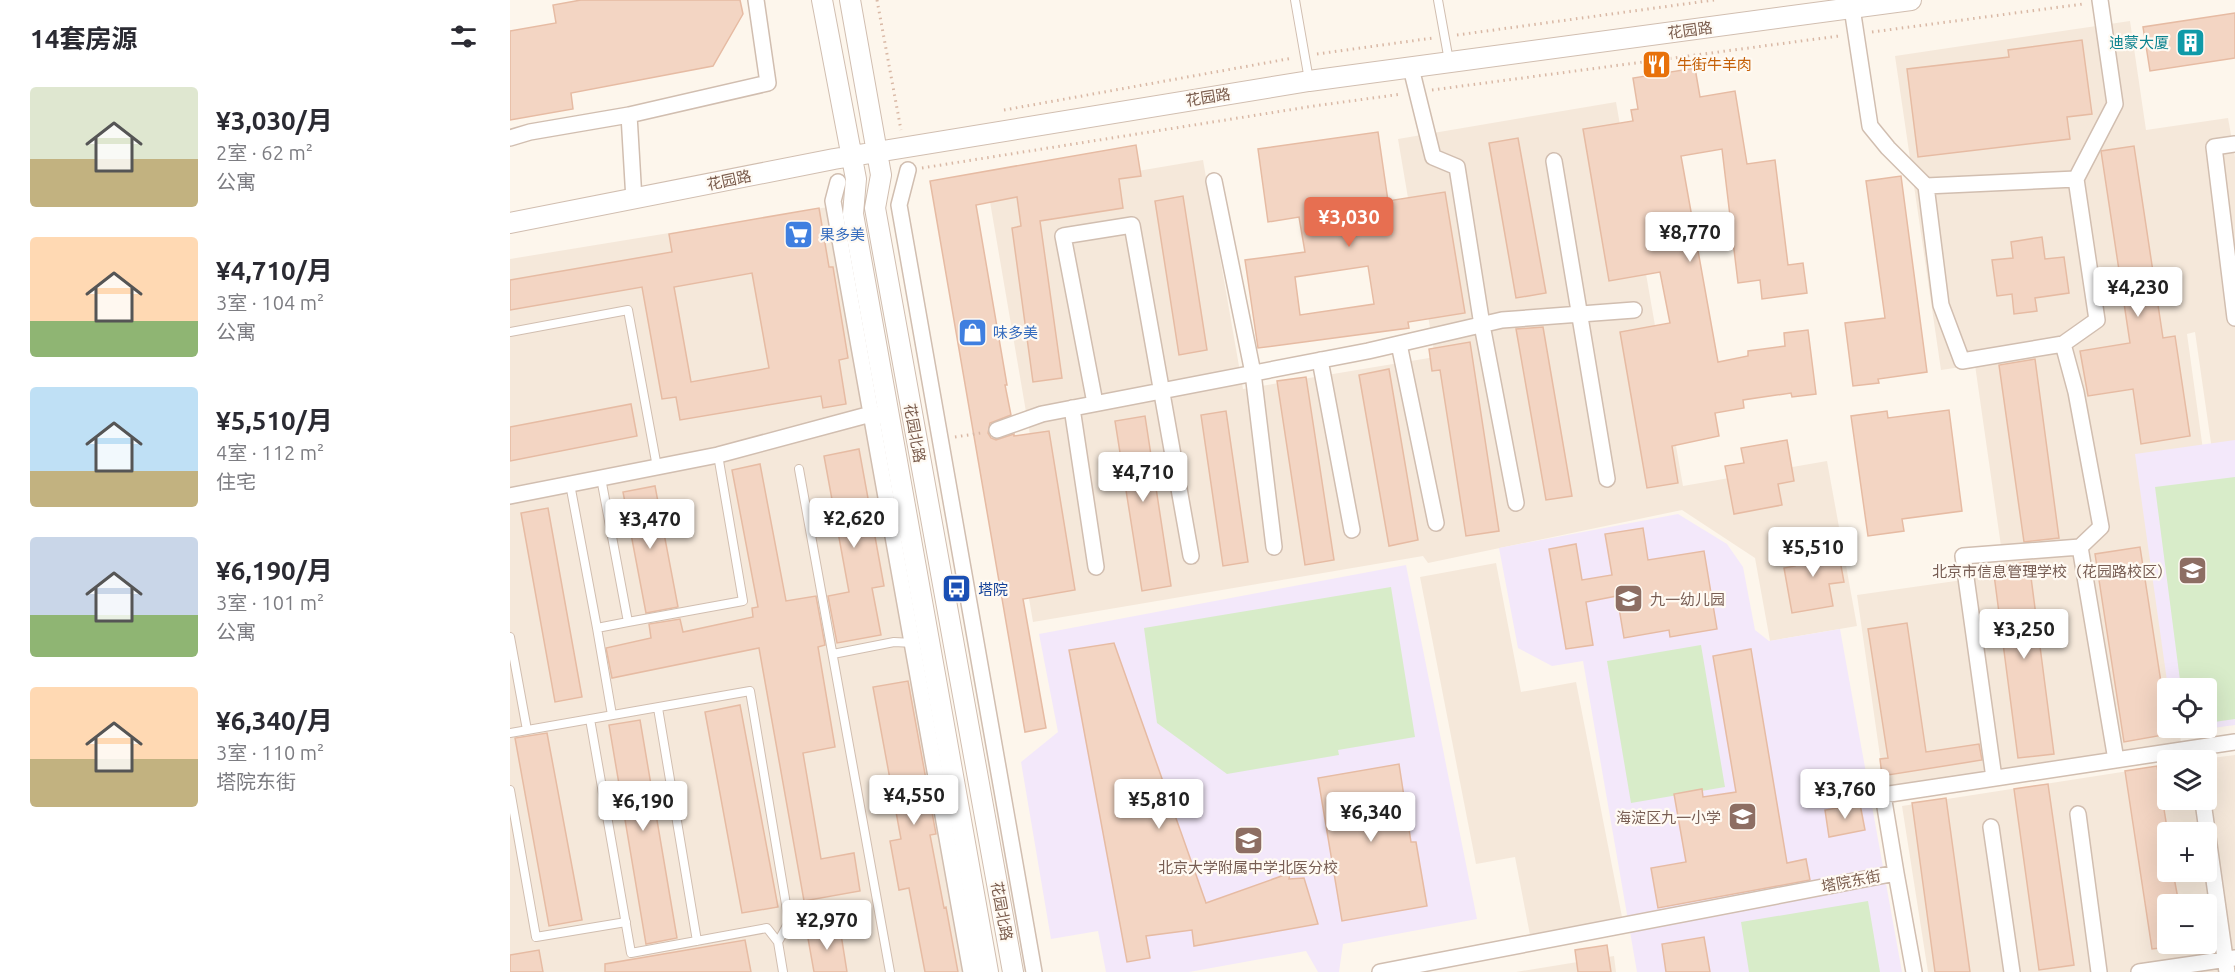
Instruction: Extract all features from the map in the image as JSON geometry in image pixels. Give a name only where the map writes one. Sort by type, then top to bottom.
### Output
[{"type":"street","points":[[510,138],[530,132],[629,115],[768,83],[756,0]]},
{"type":"street","name":"花园北路","points":[[822,0],[856,179],[853,214],[880,415],[920,641],[988,972]]},
{"type":"street","name":"花园北路","points":[[850,0],[881,174],[875,208],[1012,972]]},
{"type":"street","name":"花园路","points":[[510,223],[851,156],[875,142],[1911,0]]},
{"type":"street","points":[[1852,8],[1870,126],[1888,148],[1926,186],[1941,305],[1962,361],[2063,344],[2097,320],[2076,179],[2115,104],[2100,1]]},
{"type":"street","points":[[1411,68],[1433,157],[1457,167],[1482,325],[1516,503]]},
{"type":"street","points":[[629,115],[634,200]]},
{"type":"street","points":[[2235,144],[2214,147],[2235,318]]},
{"type":"street","points":[[1554,161],[1607,478]]},
{"type":"street","points":[[908,170],[900,205],[1034,972]]},
{"type":"street","points":[[1926,186],[2076,179]]},
{"type":"street","points":[[1214,181],[1253,372],[1274,547]]},
{"type":"street","points":[[510,496],[718,455],[880,415],[833,201],[838,182]]},
{"type":"street","points":[[1095,404],[1063,236],[1132,225],[1191,556]]},
{"type":"street","points":[[998,430],[1042,414],[1399,344],[1502,320],[1634,310]]},
{"type":"street","points":[[1399,344],[1436,523]]},
{"type":"street","points":[[1994,778],[1963,556],[2080,547],[2101,527],[2076,392],[2063,344]]},
{"type":"street","points":[[1320,360],[1352,530]]},
{"type":"street","points":[[1072,408],[1096,567]]},
{"type":"street","points":[[2080,547],[2116,760]]},
{"type":"street","points":[[920,641],[970,972]]},
{"type":"street","name":"塔院东街","points":[[1380,972],[1896,873],[1883,795],[2235,742]]},
{"type":"street","points":[[2139,972],[2229,963],[2204,810]]},
{"type":"street","points":[[2078,814],[2099,972]]},
{"type":"street","points":[[1991,826],[2012,972]]},
{"type":"street","points":[[1896,873],[1914,972]]},
{"type":"lane","points":[[1295,0],[1309,81]]},
{"type":"lane","points":[[1438,0],[1449,62]]},
{"type":"lane","points":[[510,332],[628,310],[657,467]]},
{"type":"lane","points":[[597,628],[743,601],[718,455]]},
{"type":"lane","points":[[799,469],[890,972]]},
{"type":"lane","points":[[601,478],[628,622]]},
{"type":"lane","points":[[570,484],[612,715]]},
{"type":"lane","points":[[510,637],[527,730]]},
{"type":"lane","points":[[833,654],[894,642],[920,641]]},
{"type":"lane","points":[[510,733],[750,691],[789,922],[778,942]]},
{"type":"lane","points":[[658,708],[697,941]]},
{"type":"lane","points":[[590,719],[632,953],[767,928],[778,942],[783,972]]},
{"type":"lane","points":[[510,790],[536,938],[626,922]]},
{"type":"path","points":[[875,142],[902,138],[877,0]]},
{"type":"path","points":[[993,112],[1305,56],[1714,0]]},
{"type":"path","points":[[908,170],[1314,106],[2100,1]]},
{"type":"shaded area","points":[[2130,21],[2146,130],[2228,118],[2235,157],[2235,447],[2212,450],[2195,332],[2187,334],[2204,457],[2175,678],[2157,678],[2157,738],[2180,738],[2182,749],[2157,750],[2157,753],[1885,791],[1857,595],[2005,574],[1975,365],[1941,370],[1895,56]]},
{"type":"shaded area","points":[[1616,102],[1683,486],[1827,461],[1857,626],[1770,641],[1755,558],[1682,510],[1428,563],[1423,556],[1033,622],[1003,446],[1031,441],[989,196],[1203,160],[1243,389],[1435,357],[1398,139]]},
{"type":"shaded area","points":[[828,207],[964,972],[510,972],[510,259]]},
{"type":"shaded area","name":"北京市信息管理学校（花园路校区）","points":[[2235,440],[2235,725],[2217,727],[2217,678],[2167,678],[2135,454]]},
{"type":"shaded area","name":"海淀区九一小学","points":[[1678,514],[1727,544],[1743,567],[1755,630],[1769,641],[1840,629],[1902,972],[1637,972],[1583,661],[1552,666],[1518,648],[1499,548]]},
{"type":"shaded area","points":[[1496,563],[1521,692],[1576,682],[1622,917],[1530,935],[1515,857],[1476,864],[1420,577]]},
{"type":"shaded area","name":"北京大学附属中学北医分校","points":[[1406,565],[1477,919],[1343,944],[1339,972],[1318,972],[1306,951],[1189,972],[1106,972],[1098,931],[1051,939],[1021,762],[1058,732],[1039,634]]},
{"type":"shaded area","points":[[2235,755],[2235,972],[1928,972],[1902,806],[2157,767],[2157,810],[2217,810],[2217,757]]},
{"type":"shaded area","points":[[1614,956],[1616,972],[1516,972]]},
{"type":"green space","name":"北京市信息管理学校（花园路校区）","points":[[2235,477],[2235,719],[2217,722],[2217,678],[2180,678],[2155,487]]},
{"type":"green space","points":[[1391,587],[1415,737],[1338,750],[1339,755],[1227,774],[1157,723],[1144,628]]},
{"type":"green space","points":[[1701,645],[1725,787],[1631,803],[1607,661]]},
{"type":"green space","points":[[1868,901],[1880,972],[1749,972],[1741,922]]},
{"type":"building","points":[[581,0],[740,0],[743,14],[713,66],[571,93],[573,109],[510,120],[510,31],[556,23],[553,5]]},
{"type":"building","name":"迪蒙大厦","points":[[2235,13],[2235,58],[2150,71],[2143,27]]},
{"type":"building","points":[[2082,40],[2092,114],[2067,117],[2070,139],[1918,157],[1907,69],[2009,57],[2008,50]]},
{"type":"building","points":[[1695,68],[1700,97],[1735,91],[1747,164],[1775,160],[1788,265],[1803,263],[1807,293],[1762,299],[1760,280],[1738,283],[1722,149],[1681,156],[1718,362],[1748,356],[1748,351],[1785,346],[1784,333],[1808,330],[1816,394],[1792,397],[1791,393],[1743,400],[1744,408],[1715,413],[1719,436],[1672,446],[1678,483],[1647,488],[1620,332],[1670,323],[1660,272],[1609,281],[1583,129],[1633,121],[1631,110],[1638,109],[1633,78]]},
{"type":"building","points":[[1378,132],[1388,201],[1445,192],[1465,313],[1408,322],[1409,328],[1258,348],[1245,260],[1305,252],[1299,217],[1268,222],[1258,149]],"holes":[[[1368,266],[1374,304],[1300,315],[1295,277]]]},
{"type":"building","points":[[1518,138],[1546,293],[1516,298],[1489,143]]},
{"type":"building","points":[[1136,145],[1141,176],[1119,179],[1123,208],[1040,221],[1062,378],[1033,382],[1012,228],[1021,226],[1017,197],[976,205],[1011,415],[990,423],[988,433],[996,440],[1014,434],[1014,436],[1049,431],[1075,590],[1023,599],[1046,728],[1025,732],[930,181]]},
{"type":"building","points":[[2134,146],[2163,338],[2175,336],[2190,436],[2141,444],[2133,389],[2088,396],[2080,351],[2130,343],[2101,151]]},
{"type":"building","points":[[1901,176],[1927,372],[1878,379],[1879,383],[1853,386],[1845,323],[1885,318],[1866,181]]},
{"type":"building","points":[[1183,196],[1207,350],[1179,355],[1155,201]]},
{"type":"building","points":[[819,208],[829,267],[833,267],[848,358],[839,360],[846,404],[823,408],[821,396],[680,420],[676,397],[662,399],[642,287],[510,310],[510,280],[672,252],[669,234]],"holes":[[[752,273],[769,368],[691,382],[674,287]]]},
{"type":"building","points":[[2042,237],[2045,259],[2064,257],[2069,293],[2035,298],[2037,311],[2014,314],[2012,294],[1997,296],[1992,260],[2013,258],[2011,242]]},
{"type":"building","points":[[1543,327],[1572,496],[1546,500],[1516,329]]},
{"type":"building","points":[[1470,342],[1499,531],[1466,536],[1440,370],[1432,371],[1429,349]]},
{"type":"building","points":[[2035,359],[2059,538],[2024,542],[1999,365]]},
{"type":"building","points":[[1389,369],[1418,540],[1389,546],[1359,375]]},
{"type":"building","points":[[1306,377],[1334,560],[1305,565],[1277,381]]},
{"type":"building","points":[[631,404],[637,436],[510,461],[510,427]]},
{"type":"building","points":[[1949,410],[1962,511],[1902,519],[1904,531],[1868,536],[1851,416],[1887,411],[1888,418]]},
{"type":"building","points":[[1226,411],[1248,562],[1223,566],[1201,415]]},
{"type":"building","points":[[1145,416],[1171,586],[1142,591],[1115,421]]},
{"type":"building","points":[[1787,440],[1794,481],[1778,484],[1782,505],[1734,514],[1725,466],[1744,463],[1741,448]]},
{"type":"building","points":[[859,449],[884,586],[872,588],[881,635],[837,643],[828,596],[849,592],[824,456]]},
{"type":"building","points":[[760,464],[786,601],[816,596],[825,645],[818,647],[835,747],[803,753],[821,859],[854,853],[860,891],[804,901],[759,648],[612,678],[606,648],[651,638],[649,624],[680,619],[683,632],[753,617],[752,608],[758,607],[732,470]]},
{"type":"building","points":[[655,486],[678,607],[646,613],[623,492]]},
{"type":"building","points":[[548,508],[582,697],[555,702],[521,513]]},
{"type":"building","points":[[1643,528],[1648,560],[1704,551],[1717,629],[1670,637],[1669,630],[1624,638],[1617,596],[1586,602],[1593,645],[1566,649],[1549,549],[1576,544],[1582,580],[1612,575],[1605,534]]},
{"type":"building","points":[[1837,544],[1844,582],[1829,584],[1833,606],[1792,613],[1784,568],[1795,566],[1792,552]]},
{"type":"building","points":[[2140,547],[2160,678],[2157,678],[2157,736],[2124,742],[2095,554]]},
{"type":"building","points":[[2029,562],[2054,754],[2018,758],[1993,567]]},
{"type":"building","points":[[1907,623],[1926,752],[1979,744],[1982,760],[1882,776],[1880,759],[1888,758],[1868,629]]},
{"type":"building","points":[[1114,643],[1206,903],[1290,873],[1289,879],[1304,878],[1318,924],[1194,946],[1192,930],[1146,936],[1150,958],[1127,962],[1069,650]]},
{"type":"building","points":[[1751,649],[1787,863],[1806,859],[1810,880],[1658,908],[1651,868],[1686,862],[1674,794],[1702,789],[1703,797],[1736,792],[1713,656]]},
{"type":"building","points":[[908,681],[936,834],[930,835],[958,972],[925,972],[909,888],[899,890],[890,841],[901,839],[873,687]]},
{"type":"building","points":[[740,705],[778,907],[742,913],[705,712]]},
{"type":"building","points":[[640,720],[677,938],[646,944],[609,725]]},
{"type":"building","points":[[547,733],[582,920],[549,926],[515,738]]},
{"type":"building","points":[[1399,764],[1411,842],[1416,842],[1427,906],[1342,921],[1318,778]]},
{"type":"building","points":[[2157,766],[2157,810],[2164,810],[2166,822],[2157,822],[2157,882],[2175,882],[2177,894],[2157,894],[2157,948],[2152,949],[2125,771]]},
{"type":"building","points":[[2048,784],[2074,965],[2039,970],[2014,789]]},
{"type":"building","points":[[1946,798],[1970,972],[1935,972],[1912,803]]},
{"type":"building","points":[[1860,804],[1865,830],[1829,837],[1825,810]]},
{"type":"building","points":[[840,928],[847,972],[814,972],[807,933]]},
{"type":"building","points":[[1704,937],[1710,972],[1666,972],[1662,944]]},
{"type":"building","points":[[745,940],[751,972],[605,972],[605,964]]},
{"type":"building","points":[[1607,945],[1611,972],[1578,972],[1575,950]]},
{"type":"building","points":[[539,950],[543,972],[510,972],[510,955]]},
{"type":"place","name":"迪蒙大厦","points":[[2190,42]]},
{"type":"place","name":"牛街牛羊肉","points":[[1656,64]]},
{"type":"place","name":"果多美","points":[[799,234]]},
{"type":"place","name":"味多美","points":[[972,332]]},
{"type":"place","name":"北京市信息管理学校（花园路校区）","points":[[2193,571]]},
{"type":"place","name":"塔院","points":[[957,589]]},
{"type":"place","name":"九一幼儿园","points":[[1629,599]]},
{"type":"place","name":"海淀区九一小学","points":[[1742,817]]},
{"type":"place","name":"北京大学附属中学北医分校","points":[[1248,840]]}]
